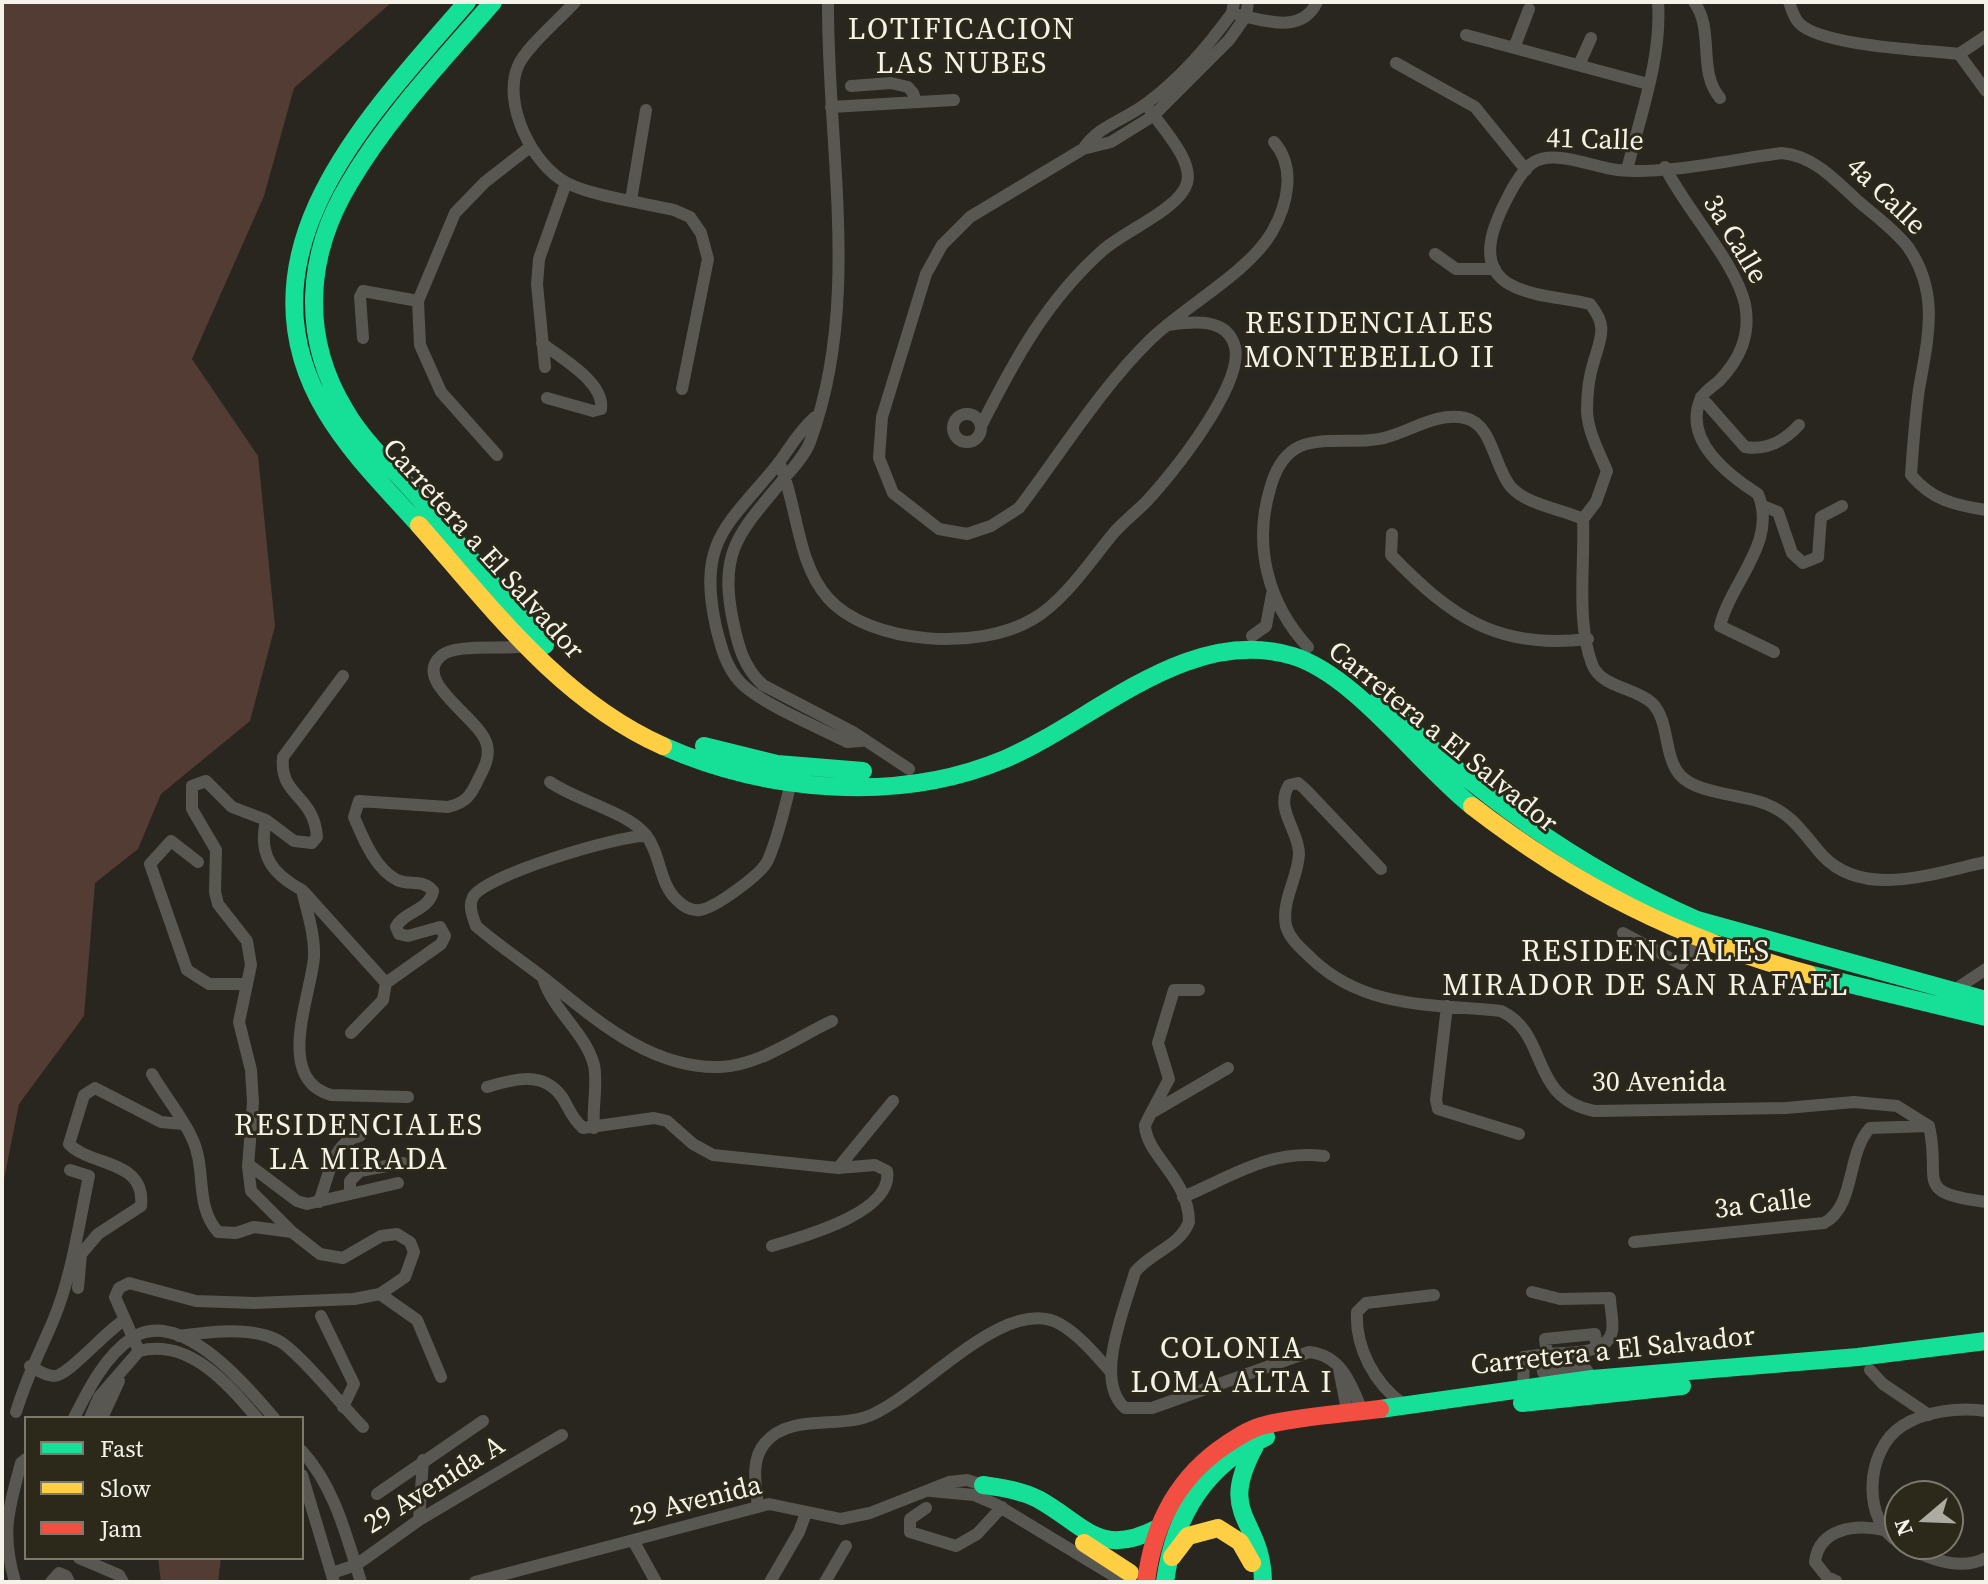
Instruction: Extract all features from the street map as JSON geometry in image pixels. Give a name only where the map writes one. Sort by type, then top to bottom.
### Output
[{"type":"highway","name":"Carretera a El Salvador","points":[[467,2],[331,176],[299,246],[295,305],[305,362],[315,391],[333,423],[525,646],[574,691],[635,732],[710,763],[791,783],[870,785],[972,769],[1033,746],[1183,664],[1241,651],[1291,655],[1333,678],[1444,784],[1548,860],[1622,907],[1726,950],[1986,1017]]},
{"type":"highway","name":"Carretera a El Salvador","points":[[493,2],[379,140],[337,203],[315,273],[312,310],[329,382],[346,413],[534,634],[579,677],[637,716],[717,751],[777,764],[847,771],[909,769],[968,757],[1030,734],[1172,656],[1201,644],[1252,636],[1308,647],[1342,667],[1377,696],[1452,769],[1581,863],[1651,901],[1697,920],[1986,1000]]},
{"type":"highway","points":[[791,783],[800,772],[847,771]]},
{"type":"highway","points":[[1726,950],[1745,949],[1791,960],[1798,955],[1796,946]]},
{"type":"highway","points":[[1820,974],[1817,967],[1823,961],[1864,972],[1877,968]]},
{"type":"highway","name":"Carretera a El Salvador","points":[[1133,1579],[1149,1555],[1156,1529],[1180,1485],[1222,1444],[1271,1422],[1523,1388],[1545,1378],[1592,1379],[1858,1357],[1986,1341]]},
{"type":"highway","name":"Carretera a El Salvador","points":[[1166,1573],[1171,1537],[1195,1495],[1228,1459],[1260,1439],[1301,1429],[1553,1400],[1986,1356]]},
{"type":"highway","points":[[1260,1439],[1241,1468],[1235,1489],[1239,1510],[1262,1561],[1263,1582]]},
{"type":"highway","points":[[992,1498],[1019,1491],[1113,1544],[1134,1543],[1156,1529]]},
{"type":"highway","points":[[992,1498],[1021,1503],[1133,1579]]},
{"type":"highway","points":[[1166,1573],[1188,1536],[1218,1528],[1234,1536],[1245,1548],[1254,1568],[1254,1582]]},
{"type":"street","points":[[575,2],[518,64],[513,84],[516,114],[530,147],[566,183],[674,210],[690,217],[701,233],[708,259],[682,389]]},
{"type":"street","points":[[747,680],[728,588],[731,554],[737,536],[786,477],[810,442],[836,336],[828,2]]},
{"type":"street","points":[[1248,2],[1246,16],[1197,76],[1153,116],[1111,142],[1083,149],[970,217],[942,245],[926,274],[882,417],[879,458],[893,493],[939,529],[967,534],[991,526],[1019,508],[1112,386],[1167,325],[1254,255],[1274,229],[1285,197],[1288,165],[1285,154],[1274,142]]},
{"type":"street","points":[[1083,149],[1094,133],[1146,104],[1189,68],[1233,8],[1246,16],[1282,24],[1299,20],[1317,2]]},
{"type":"street","points":[[1627,170],[1660,25],[1658,2]]},
{"type":"street","points":[[1694,2],[1705,28],[1709,74],[1720,98]]},
{"type":"street","points":[[1789,2],[1801,25],[1820,35],[1959,54],[1986,36]]},
{"type":"street","points":[[1514,48],[1529,9]]},
{"type":"street","points":[[1466,35],[1648,84]]},
{"type":"street","points":[[1579,65],[1591,38]]},
{"type":"street","points":[[1959,54],[1986,91]]},
{"type":"street","points":[[1396,63],[1475,107],[1526,170],[1492,231],[1490,249],[1495,269],[1512,287],[1527,294],[1590,304],[1601,317],[1604,337],[1594,360],[1587,411],[1589,427],[1607,471],[1596,502],[1583,519],[1592,666],[1602,679],[1643,696],[1656,708],[1671,761],[1682,778],[1695,785],[1764,803],[1782,812],[1806,832],[1834,864],[1874,880],[1889,881],[1986,862]]},
{"type":"street","points":[[851,86],[900,84],[913,93],[916,102]]},
{"type":"street","points":[[831,107],[954,100]]},
{"type":"street","points":[[981,426],[1020,351],[1047,309],[1078,272],[1107,246],[1181,196],[1188,181],[1186,164],[1146,104]]},
{"type":"street","points":[[631,200],[646,110]]},
{"type":"street","points":[[497,455],[441,392],[420,345],[418,301],[455,213],[485,182],[530,147]]},
{"type":"street","name":"4a Calle","points":[[1665,167],[1782,153],[1800,155],[1826,172],[1907,246],[1925,279],[1931,307],[1911,475],[1925,492],[1944,502],[1986,510]]},
{"type":"street","name":"41 Calle","points":[[1526,170],[1532,163],[1553,158],[1627,170],[1665,167]]},
{"type":"street","name":"3a Calle","points":[[1665,167],[1678,193],[1734,277],[1744,303],[1747,335],[1734,365],[1701,397]]},
{"type":"street","points":[[545,367],[539,259],[566,183]]},
{"type":"street","points":[[1435,254],[1456,269],[1495,269]]},
{"type":"street","points":[[363,338],[360,297],[363,291],[418,301]]},
{"type":"street","points":[[779,462],[786,477],[807,564],[825,595],[849,617],[882,632],[907,636],[979,635],[1019,626],[1058,599],[1120,526],[1147,501],[1186,454],[1219,402],[1236,357],[1228,334],[1208,322],[1167,325]]},
{"type":"street","points":[[542,343],[596,389],[602,404],[601,409],[593,411],[547,398]]},
{"type":"street","points":[[1701,397],[1745,447],[1768,447],[1787,438],[1799,425]]},
{"type":"street","points":[[1701,397],[1701,438],[1727,475],[1758,494],[1763,506],[1762,536],[1720,626],[1774,652]]},
{"type":"street","points":[[815,417],[797,433],[779,462],[725,524],[710,568],[709,588],[719,638],[727,663],[747,680],[776,698],[853,732],[861,741],[909,769]]},
{"type":"street","points":[[1308,647],[1285,619],[1273,590],[1263,543],[1263,514],[1275,472],[1293,450],[1310,442],[1359,444],[1440,417],[1463,418],[1483,430],[1511,488],[1520,495],[1583,519]]},
{"type":"street","points":[[1763,506],[1778,512],[1792,553],[1803,563],[1818,557],[1821,551],[1821,517],[1842,506]]},
{"type":"street","points":[[739,509],[751,519]]},
{"type":"street","points":[[1392,534],[1391,555],[1431,597],[1460,616],[1540,643],[1588,639]]},
{"type":"street","points":[[1252,636],[1266,626],[1273,590]]},
{"type":"street","points":[[719,638],[735,632]]},
{"type":"street","points":[[351,1033],[383,1000],[386,983],[441,944],[445,936],[440,927],[408,936],[399,934],[396,927],[399,921],[425,905],[433,891],[423,883],[397,880],[374,858],[354,817],[359,801],[448,807],[461,804],[470,796],[488,761],[487,743],[477,724],[436,685],[433,670],[439,657],[453,649],[506,650],[525,646]]},
{"type":"street","points":[[103,1416],[135,1354],[133,1338],[115,1297],[119,1288],[129,1283],[185,1299],[224,1302],[354,1299],[380,1294],[405,1277],[414,1252],[410,1242],[397,1234],[381,1236],[343,1258],[320,1254],[292,1232],[251,1191],[248,1164],[252,1081],[239,1022],[251,965],[247,941],[218,904],[216,850],[192,809],[192,786],[206,781],[232,807],[266,820],[294,841],[312,843],[317,837],[309,805],[290,789],[281,773],[283,757],[343,676]]},
{"type":"street","points":[[550,782],[576,799],[624,819],[646,836],[675,899],[689,909],[710,907],[763,868],[778,833],[791,783]]},
{"type":"street","name":"30 Avenida","points":[[1381,869],[1305,789],[1298,783],[1289,785],[1283,801],[1299,854],[1285,910],[1286,927],[1294,942],[1332,978],[1354,990],[1382,998],[1501,1011],[1514,1017],[1527,1033],[1545,1080],[1576,1107],[1594,1111],[1757,1108],[1854,1102],[1897,1106],[1929,1126]]},
{"type":"street","points":[[266,820],[262,836],[270,867],[302,890],[386,983]]},
{"type":"street","points":[[646,836],[628,835],[529,867],[481,889],[473,897],[471,912],[476,926],[638,1047],[681,1063],[720,1067],[749,1062],[832,1021]]},
{"type":"street","points":[[198,862],[171,841],[150,864],[187,970],[209,984],[246,984]]},
{"type":"street","points":[[302,890],[314,956],[299,1049],[307,1081],[319,1092],[331,1095],[408,1097]]},
{"type":"street","points":[[1623,933],[1681,964],[1699,941]]},
{"type":"street","points":[[1952,991],[1986,969]]},
{"type":"street","points":[[542,977],[548,993],[586,1048],[594,1067],[594,1128]]},
{"type":"street","points":[[1199,990],[1174,990],[1158,1043],[1169,1079],[1151,1113],[1145,1134],[1175,1176],[1189,1214],[1184,1233],[1135,1272],[1109,1370],[1116,1400],[1125,1408],[1142,1409],[1309,1352],[1326,1354],[1348,1378],[1354,1409]]},
{"type":"street","points":[[1447,1006],[1436,1100],[1438,1109],[1519,1134]]},
{"type":"street","points":[[1151,1113],[1228,1068]]},
{"type":"street","points":[[152,1074],[192,1138],[206,1219],[218,1232],[236,1233],[254,1227],[292,1232]]},
{"type":"street","points":[[487,1087],[535,1078],[552,1084],[574,1121],[583,1128],[654,1118],[667,1121],[693,1144],[713,1155],[838,1168],[875,1165],[887,1171],[888,1178],[864,1209],[828,1228],[772,1246]]},
{"type":"street","points":[[78,1288],[81,1254],[98,1234],[141,1206],[142,1196],[136,1183],[121,1166],[69,1144],[84,1095],[95,1088],[161,1122],[183,1124]]},
{"type":"street","points":[[838,1168],[893,1101]]},
{"type":"street","points":[[1929,1126],[1932,1174],[1939,1191],[1949,1197],[1986,1202]]},
{"type":"street","name":"3a Calle","points":[[1634,1242],[1824,1223],[1840,1211],[1860,1139],[1870,1128],[1929,1126]]},
{"type":"street","points":[[319,1202],[342,1145],[349,1137],[360,1136]]},
{"type":"street","points":[[1183,1197],[1271,1157],[1296,1154],[1324,1156]]},
{"type":"street","points":[[350,1193],[350,1181],[360,1171],[403,1163]]},
{"type":"street","points":[[248,1164],[297,1201],[319,1202],[398,1183]]},
{"type":"street","points":[[16,1412],[30,1366],[53,1320],[89,1176],[70,1170]]},
{"type":"street","points":[[1523,1388],[1524,1357],[1597,1349],[1612,1332],[1608,1296],[1560,1299],[1532,1292]]},
{"type":"street","points":[[380,1294],[417,1320],[441,1377]]},
{"type":"street","points":[[1403,1404],[1377,1382],[1358,1332],[1357,1312],[1366,1303],[1434,1295]]},
{"type":"street","points":[[321,1316],[354,1384],[343,1407]]},
{"type":"street","points":[[758,1507],[755,1464],[767,1440],[791,1428],[867,1417],[903,1395],[955,1355],[1009,1326],[1046,1319],[1061,1324],[1109,1370]]},
{"type":"street","points":[[30,1366],[55,1377],[65,1374],[106,1331],[123,1321]]},
{"type":"street","points":[[75,1416],[94,1380],[133,1338],[146,1333],[179,1336],[243,1332],[279,1341],[363,1427]]},
{"type":"street","points":[[179,1336],[219,1359],[272,1416]]},
{"type":"street","points":[[91,1416],[99,1397],[135,1354],[166,1347],[202,1363],[230,1386],[255,1416]]},
{"type":"street","points":[[1543,1354],[1545,1378]]},
{"type":"street","points":[[1870,1370],[1883,1384],[1929,1415]]},
{"type":"street","points":[[1836,1581],[1827,1577],[1815,1562],[1816,1548],[1826,1538],[1851,1527],[1883,1530],[1871,1486],[1875,1467],[1892,1434],[1903,1425],[1929,1415],[1960,1410],[1986,1411]]},
{"type":"street","points":[[377,1494],[483,1421]]},
{"type":"street","name":"29 Avenida A","points":[[333,1578],[419,1520],[562,1435]]},
{"type":"street","points":[[304,1453],[321,1473],[361,1582]]},
{"type":"street","points":[[419,1520],[423,1460]]},
{"type":"street","points":[[15,1582],[5,1548],[5,1520],[24,1461]]},
{"type":"street","points":[[321,1473],[304,1481],[333,1578]]},
{"type":"street","name":"29 Avenida","points":[[475,1582],[758,1507],[776,1504],[831,1519],[853,1517],[958,1480],[1133,1579]]},
{"type":"street","points":[[927,1491],[926,1508],[910,1519],[908,1527],[915,1534],[956,1546],[977,1534],[992,1498]]},
{"type":"street","name":"29 Avenida","points":[[927,1491],[992,1498]]},
{"type":"street","points":[[773,1581],[806,1513]]},
{"type":"street","points":[[634,1542],[656,1582]]},
{"type":"street","points":[[825,1582],[846,1546]]},
{"type":"street","points":[[1939,1560],[1977,1562],[1986,1558]]},
{"type":"street","points":[[84,1560],[119,1575],[123,1582]]},
{"type":"street","points":[[51,1582],[59,1573],[66,1576],[69,1582]]},
{"type":"shaded area","points":[[2,2],[392,2],[294,88],[264,196],[192,359],[258,456],[275,626],[250,721],[161,794],[138,849],[95,883],[84,1016],[19,1104],[2,1189]]},
{"type":"shaded area","points":[[158,1560],[221,1560],[218,1582],[161,1582]]},
{"type":"traffic: fast","points":[[419,525],[358,457],[326,412],[301,353],[294,297],[303,242],[324,190],[354,140],[390,92],[467,2]]},
{"type":"traffic: fast","points":[[493,2],[399,111],[365,158],[335,209],[317,266],[315,324],[330,382],[352,422],[545,645]]},
{"type":"traffic: fast","points":[[663,746],[703,762],[789,782],[833,787],[877,787],[921,782],[964,773],[1005,759],[1143,681],[1179,665],[1216,653],[1254,650],[1293,656],[1340,681],[1472,806]]},
{"type":"traffic: fast","points":[[1379,698],[1451,765],[1528,824],[1609,876],[1652,899],[1697,920],[1986,1000]]},
{"type":"traffic: fast","points":[[704,746],[777,764],[863,771]]},
{"type":"traffic: fast","points":[[1808,974],[1986,1017]]},
{"type":"traffic: fast","points":[[1380,1409],[1592,1379],[1858,1357],[1986,1341]]},
{"type":"traffic: fast","points":[[1522,1403],[1682,1386]]},
{"type":"traffic: fast","points":[[1165,1582],[1176,1535],[1196,1495],[1226,1462],[1266,1437]]},
{"type":"traffic: fast","points":[[1255,1446],[1244,1470],[1240,1503],[1261,1560],[1263,1582]]},
{"type":"traffic: fast","points":[[983,1485],[1038,1499],[1081,1528],[1106,1539],[1136,1537],[1156,1529]]},
{"type":"traffic: slow","points":[[419,525],[529,649],[592,704],[626,727],[663,746]]},
{"type":"traffic: slow","points":[[1472,806],[1551,862],[1631,907],[1716,944],[1808,974]]},
{"type":"traffic: slow","points":[[1172,1557],[1188,1536],[1218,1528],[1240,1542],[1252,1563]]},
{"type":"traffic: slow","points":[[1084,1543],[1130,1573]]},
{"type":"traffic: jam","points":[[1146,1582],[1155,1541],[1170,1504],[1194,1471],[1209,1457],[1250,1430],[1265,1425],[1380,1409]]},
{"type":"district","name":"LOTIFICACION LAS NUBES","points":[[962,48]]},
{"type":"district","name":"RESIDENCIALES MONTEBELLO II","points":[[1370,342]]},
{"type":"district","name":"RESIDENCIALES MIRADOR DE SAN RAFAEL","points":[[1646,970]]},
{"type":"district","name":"RESIDENCIALES LA MIRADA","points":[[359,1144]]},
{"type":"district","name":"COLONIA LOMA ALTA I","points":[[1232,1367]]}]
